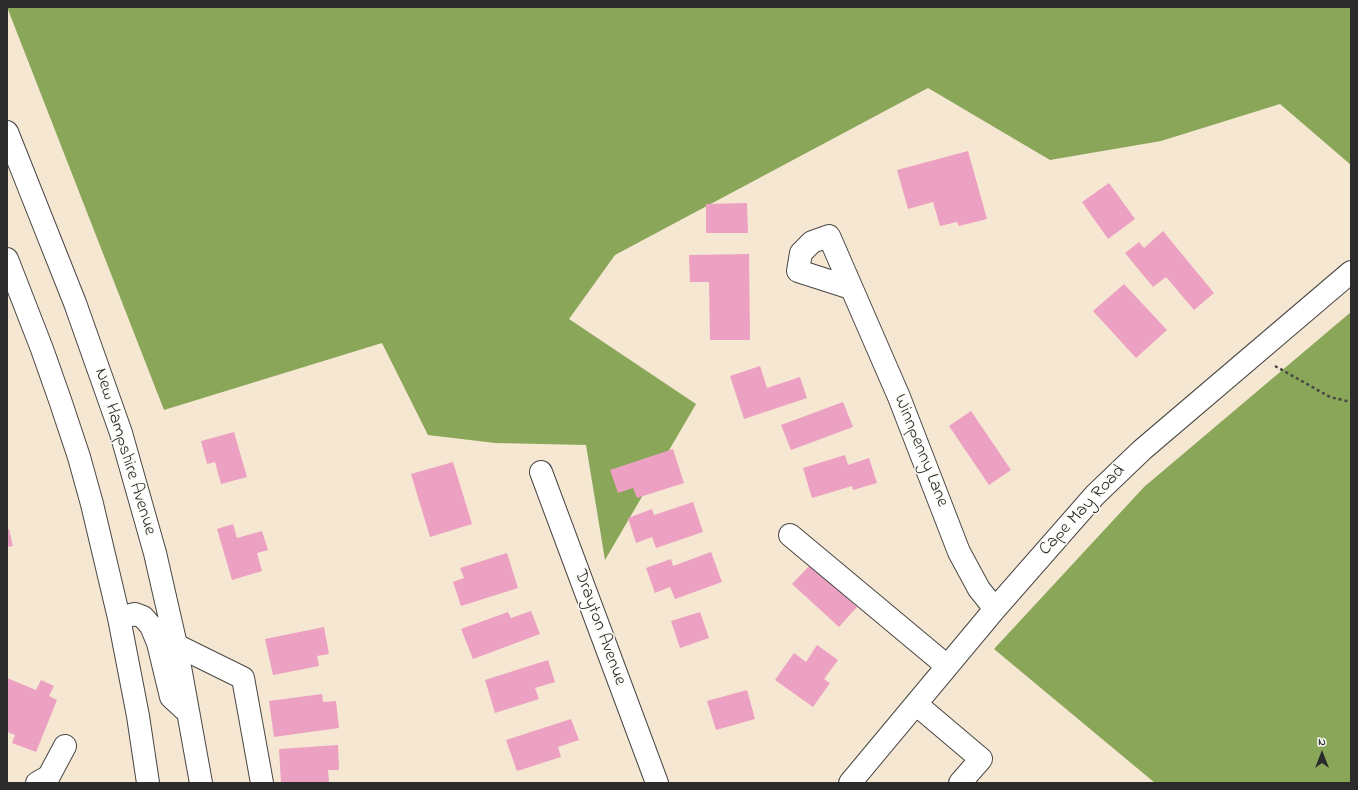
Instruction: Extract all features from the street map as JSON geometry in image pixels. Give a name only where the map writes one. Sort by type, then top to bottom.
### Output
[{"type":"street","name":"New Hampshire Avenue","points":[[7,132],[75,303],[121,434],[155,553],[176,645],[201,783]]},
{"type":"street","points":[[7,259],[42,349],[79,457],[105,554],[119,618],[138,716],[148,783]]},
{"type":"street","name":"Cape May Road","points":[[850,783],[995,609],[1095,495],[1142,450],[1351,272]]},
{"type":"street","name":"Winnpenny Lane","points":[[852,288],[899,397],[960,552],[978,589],[995,609]]},
{"type":"street","name":"Drayton Avenue","points":[[541,472],[657,783]]},
{"type":"street","points":[[790,535],[947,666]]},
{"type":"street","points":[[119,618],[134,614],[143,617],[151,626],[158,644],[171,697],[189,714]]},
{"type":"street","points":[[176,645],[243,678],[262,783]]},
{"type":"street","points":[[916,704],[981,759],[960,783]]},
{"type":"street","points":[[37,783],[49,776],[65,746]]},
{"type":"path","points":[[1255,355],[1330,397],[1351,402]]},
{"type":"green space","points":[[7,7],[1351,7],[1351,165],[1280,104],[1161,141],[1050,160],[928,88],[615,255],[569,319],[696,404],[605,560],[586,445],[495,443],[428,435],[382,343],[164,410]]},
{"type":"green space","points":[[1351,312],[1351,783],[1155,783],[994,649],[1144,487]]},
{"type":"building","points":[[968,151],[987,219],[959,226],[957,222],[940,226],[933,202],[908,209],[897,170]]},
{"type":"building","points":[[1109,183],[1135,219],[1108,239],[1082,202]]},
{"type":"building","points":[[747,203],[748,233],[706,233],[706,204]]},
{"type":"building","points":[[1163,231],[1214,293],[1194,310],[1166,277],[1153,287],[1125,253],[1139,242],[1144,248]]},
{"type":"building","points":[[749,254],[750,340],[710,340],[709,282],[690,282],[689,255]]},
{"type":"building","points":[[1124,284],[1167,330],[1136,358],[1093,311]]},
{"type":"building","points":[[760,366],[767,388],[800,377],[807,398],[744,419],[730,376]]},
{"type":"building","points":[[843,402],[853,427],[791,450],[781,425]]},
{"type":"building","points":[[971,411],[1011,470],[989,485],[949,426]]},
{"type":"building","points":[[234,432],[247,477],[221,484],[215,462],[207,464],[201,441]]},
{"type":"building","points":[[673,449],[684,483],[637,498],[633,488],[618,493],[610,470]]},
{"type":"building","points":[[845,455],[848,465],[869,458],[877,483],[853,490],[852,486],[812,498],[803,468]]},
{"type":"building","points":[[453,462],[472,524],[430,537],[411,474]]},
{"type":"building","points":[[693,502],[703,532],[656,548],[652,537],[636,543],[628,518],[652,509],[654,515]]},
{"type":"building","points":[[233,524],[237,538],[262,531],[268,550],[257,553],[262,571],[232,580],[217,529]]},
{"type":"building","points":[[7,529],[9,529],[13,546],[7,547]]},
{"type":"building","points":[[711,552],[722,582],[675,599],[670,587],[655,593],[646,568],[671,559],[673,566]]},
{"type":"building","points":[[507,553],[518,588],[461,606],[453,582],[464,578],[460,568]]},
{"type":"building","points":[[810,565],[857,607],[839,627],[792,584]]},
{"type":"building","points":[[531,611],[540,634],[473,659],[461,629],[508,612],[511,618]]},
{"type":"building","points":[[700,612],[709,638],[680,648],[671,621]]},
{"type":"building","points":[[324,627],[329,654],[317,656],[319,666],[273,675],[265,639]]},
{"type":"building","points":[[817,645],[838,660],[824,679],[830,683],[813,707],[775,680],[794,653],[806,662]]},
{"type":"building","points":[[548,660],[555,682],[535,688],[539,699],[495,713],[485,680]]},
{"type":"building","points":[[7,678],[36,690],[41,680],[54,686],[49,696],[57,700],[36,752],[12,743],[15,735],[7,732]]},
{"type":"building","points":[[747,690],[755,719],[716,730],[707,701]]},
{"type":"building","points":[[322,694],[323,702],[336,701],[339,728],[274,737],[269,701]]},
{"type":"building","points":[[571,719],[579,740],[558,747],[561,757],[517,771],[506,740]]},
{"type":"building","points":[[338,745],[339,770],[328,770],[329,782],[281,783],[279,749]]}]
